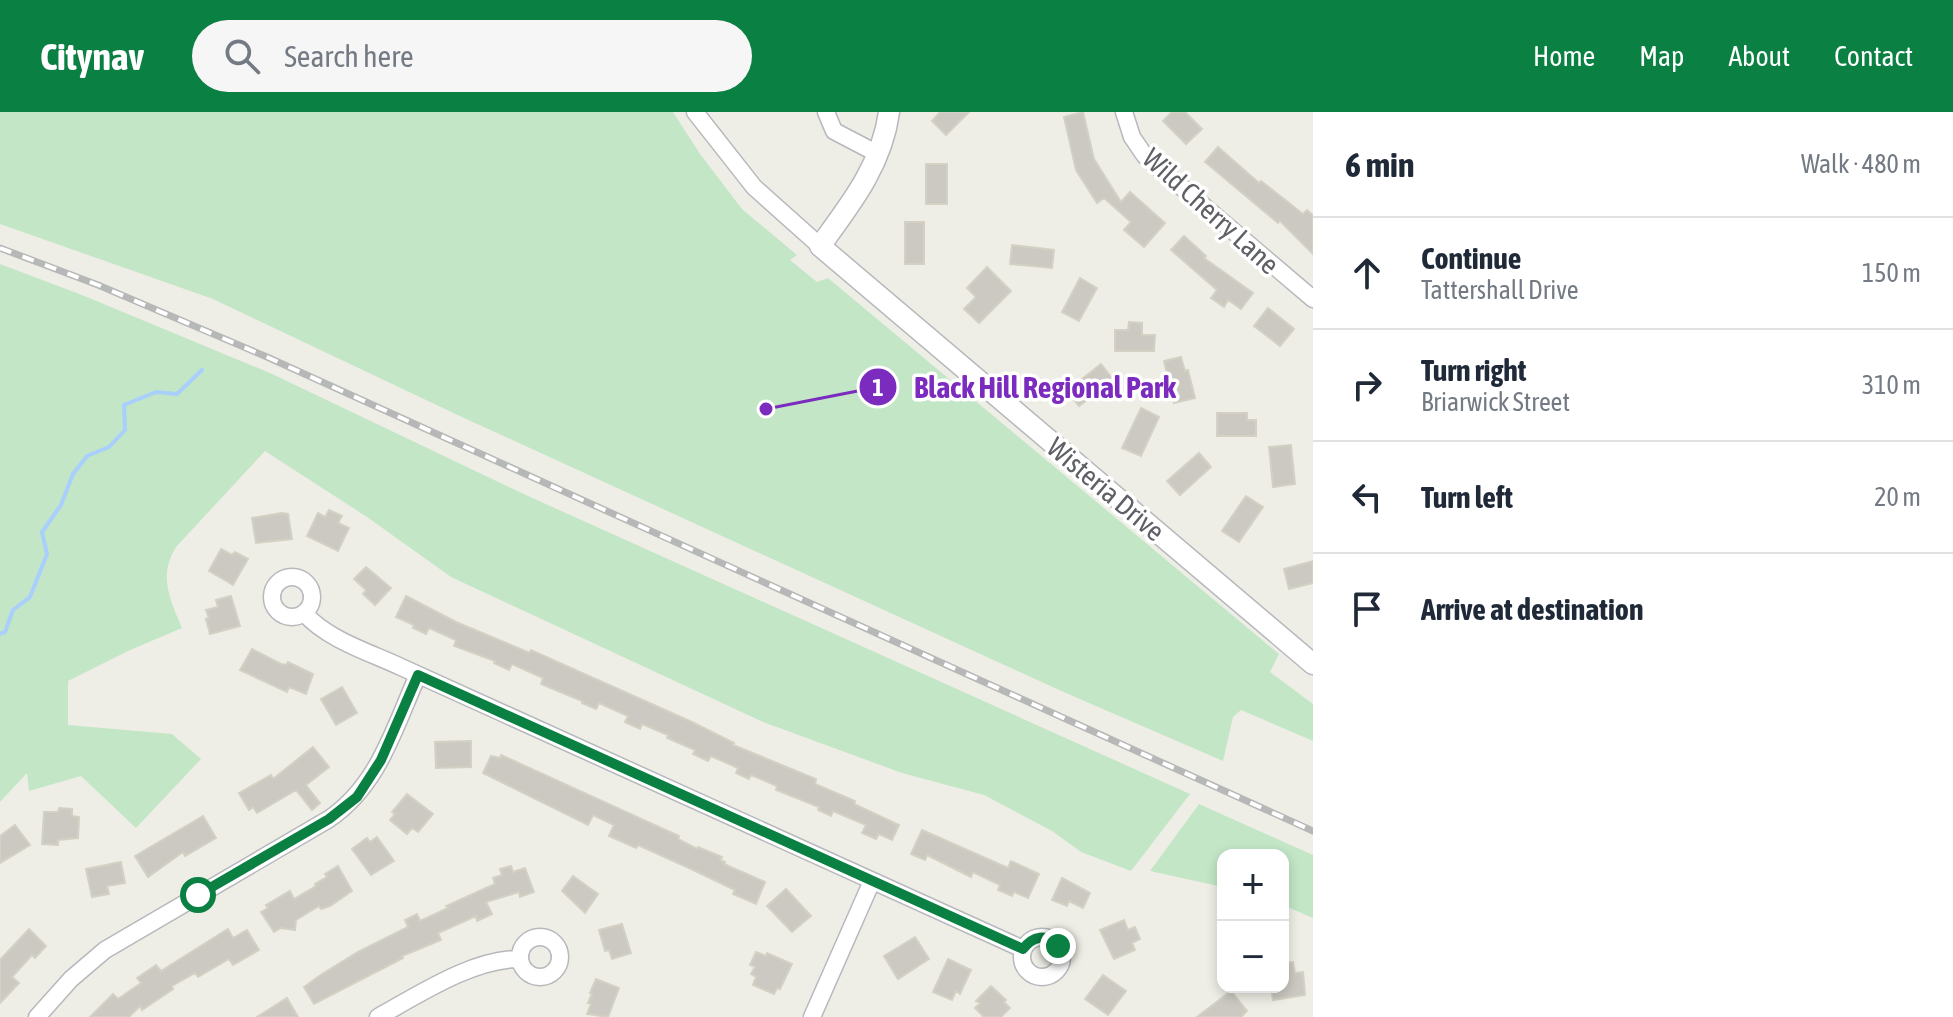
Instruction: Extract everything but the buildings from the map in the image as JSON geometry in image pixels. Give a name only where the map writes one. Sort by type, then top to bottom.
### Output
[{"type":"street","name":"Wisteria Drive","points":[[695,112],[754,187],[820,246],[1312,662]]},
{"type":"street","points":[[820,246],[861,190],[878,154],[889,112]]},
{"type":"street","name":"Wild Cherry Lane","points":[[1124,112],[1132,137],[1145,156],[1313,299]]},
{"type":"street","points":[[823,113],[834,131],[878,154]]},
{"type":"street","points":[[304,613],[328,633],[1023,949]]},
{"type":"street","points":[[37,1017],[71,979],[105,950],[329,819],[349,804],[367,784],[381,760],[418,675]]},
{"type":"street","points":[[812,1017],[872,881]]},
{"type":"street","points":[[378,1017],[438,985],[495,960],[520,959]]},
{"type":"green space","points":[[0,112],[673,112],[742,209],[797,255],[790,260],[817,282],[828,278],[1279,654],[1270,672],[1313,704],[1313,741],[1241,710],[1233,717],[1223,761],[1059,690],[464,418],[213,299],[0,224]]},
{"type":"green space","points":[[0,264],[270,373],[528,496],[1190,794],[1131,871],[1081,852],[1052,831],[984,795],[902,773],[763,722],[451,577],[367,517],[265,451],[176,547],[167,578],[173,607],[182,628],[68,681],[68,725],[172,734],[201,759],[136,828],[81,776],[29,791],[27,773],[0,802]]},
{"type":"green space","points":[[1199,804],[1313,855],[1313,918],[1289,908],[1289,849],[1217,849],[1217,886],[1150,871]]},
{"type":"waterway","points":[[0,634],[5,632],[13,610],[30,597],[47,554],[42,532],[61,505],[73,474],[87,456],[109,447],[125,430],[124,405],[156,392],[177,394],[202,370]]},
{"type":"railway","points":[[0,248],[98,285],[267,357],[1313,831]]},
{"type":"place","name":"Black Hill Regional Park","points":[[766,409]]},
{"type":"route","points":[[198,895],[329,819],[357,797],[381,760],[418,675],[1023,949],[1030,941],[1041,937],[1058,946]]}]
